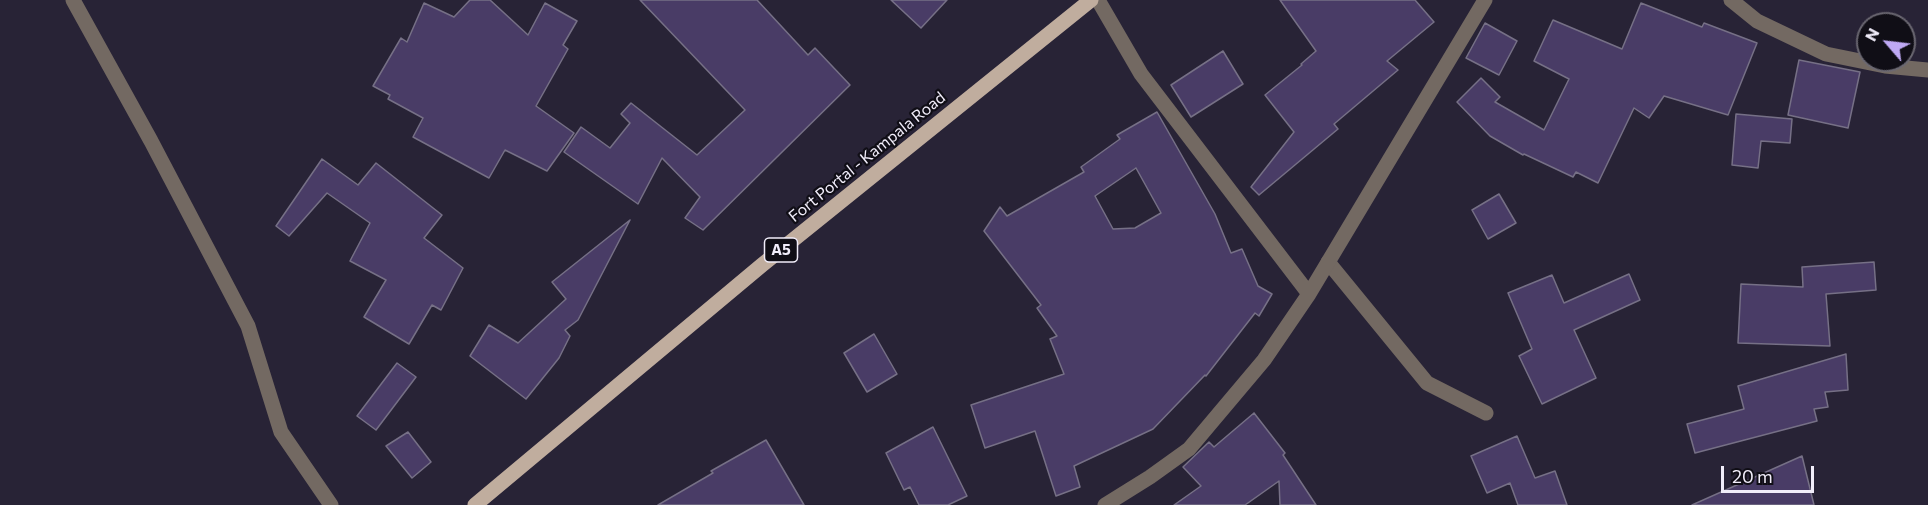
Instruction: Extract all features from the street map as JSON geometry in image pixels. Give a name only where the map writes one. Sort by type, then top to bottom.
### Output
[{"type":"main road","name":"Fort Portal - Kampala Road","points":[[475,505],[762,265],[1091,0]]},
{"type":"street","points":[[73,0],[151,141],[248,326],[281,432],[331,505]]},
{"type":"street","points":[[1098,0],[1141,74],[1309,294]]},
{"type":"street","points":[[1105,505],[1189,449],[1264,360],[1309,294],[1485,0]]},
{"type":"street","points":[[1731,0],[1757,21],[1826,54],[1885,66],[1928,70]]},
{"type":"street","points":[[1328,262],[1427,383],[1486,413]]},
{"type":"building","points":[[470,0],[490,0],[528,35],[545,3],[577,21],[563,45],[568,49],[536,106],[574,133],[547,171],[505,150],[489,178],[413,137],[423,118],[388,99],[390,95],[373,86],[401,38],[407,42],[424,3],[454,17]]},
{"type":"building","points":[[640,0],[757,0],[808,55],[815,48],[850,85],[703,230],[685,218],[700,197],[662,158],[638,204],[564,152],[581,127],[610,148],[630,123],[621,114],[631,103],[697,155],[745,110]]},
{"type":"building","points":[[891,0],[947,0],[921,28]]},
{"type":"building","points":[[1280,0],[1415,0],[1434,22],[1387,61],[1398,70],[1334,124],[1338,129],[1259,195],[1251,187],[1294,132],[1265,95],[1316,51]]},
{"type":"building","points":[[1641,3],[1702,27],[1704,23],[1757,43],[1728,115],[1664,96],[1649,118],[1634,108],[1598,183],[1576,172],[1573,177],[1523,155],[1490,136],[1457,102],[1481,78],[1500,97],[1495,102],[1544,130],[1569,79],[1534,61],[1553,20],[1622,49]]},
{"type":"building","points":[[1485,23],[1517,41],[1499,75],[1466,58]]},
{"type":"building","points":[[1223,51],[1243,84],[1191,117],[1171,85]]},
{"type":"building","points":[[1799,60],[1860,72],[1848,128],[1788,115]]},
{"type":"building","points":[[1157,112],[1215,214],[1231,253],[1242,249],[1258,286],[1272,294],[1259,316],[1255,313],[1206,376],[1153,429],[1074,466],[1080,487],[1056,496],[1035,431],[985,448],[971,405],[1064,374],[1050,339],[1057,336],[1037,308],[1041,305],[984,231],[1000,207],[1007,216],[1084,172],[1081,167],[1120,139],[1117,135]],"holes":[[[1136,168],[1161,213],[1135,228],[1113,229],[1095,196]]]},
{"type":"building","points":[[1736,114],[1792,119],[1790,143],[1761,141],[1758,168],[1732,165]]},
{"type":"building","points":[[322,159],[358,185],[376,163],[442,215],[424,238],[463,268],[441,310],[432,305],[409,344],[364,317],[386,280],[350,261],[370,223],[327,193],[289,236],[276,226]]},
{"type":"building","points":[[1499,194],[1516,223],[1488,239],[1472,210]]},
{"type":"building","points":[[630,220],[578,320],[565,330],[570,336],[559,358],[526,399],[470,356],[489,325],[518,343],[566,299],[552,282]]},
{"type":"building","points":[[1874,262],[1876,290],[1826,294],[1830,346],[1738,343],[1741,284],[1803,287],[1802,267]]},
{"type":"building","points":[[1629,274],[1640,300],[1574,330],[1596,378],[1542,404],[1519,356],[1532,349],[1508,293],[1552,275],[1564,303]]},
{"type":"building","points":[[874,334],[897,374],[867,392],[844,353]]},
{"type":"building","points":[[1846,354],[1848,390],[1825,392],[1828,407],[1814,409],[1817,421],[1695,453],[1687,424],[1744,409],[1738,386]]},
{"type":"building","points":[[397,363],[416,377],[376,430],[357,416]]},
{"type":"building","points":[[1254,413],[1285,453],[1283,455],[1316,505],[1280,505],[1279,481],[1245,505],[1174,505],[1201,486],[1183,467],[1209,442],[1214,447]]},
{"type":"building","points":[[933,427],[967,496],[948,505],[919,505],[910,487],[904,490],[886,453]]},
{"type":"building","points":[[408,432],[431,462],[412,478],[386,446]]},
{"type":"building","points":[[1517,436],[1535,478],[1555,471],[1567,505],[1518,505],[1510,483],[1487,493],[1471,456]]},
{"type":"building","points":[[766,440],[804,505],[658,505],[713,473],[711,471]]},
{"type":"building","points":[[1802,456],[1814,505],[1692,505]]}]
